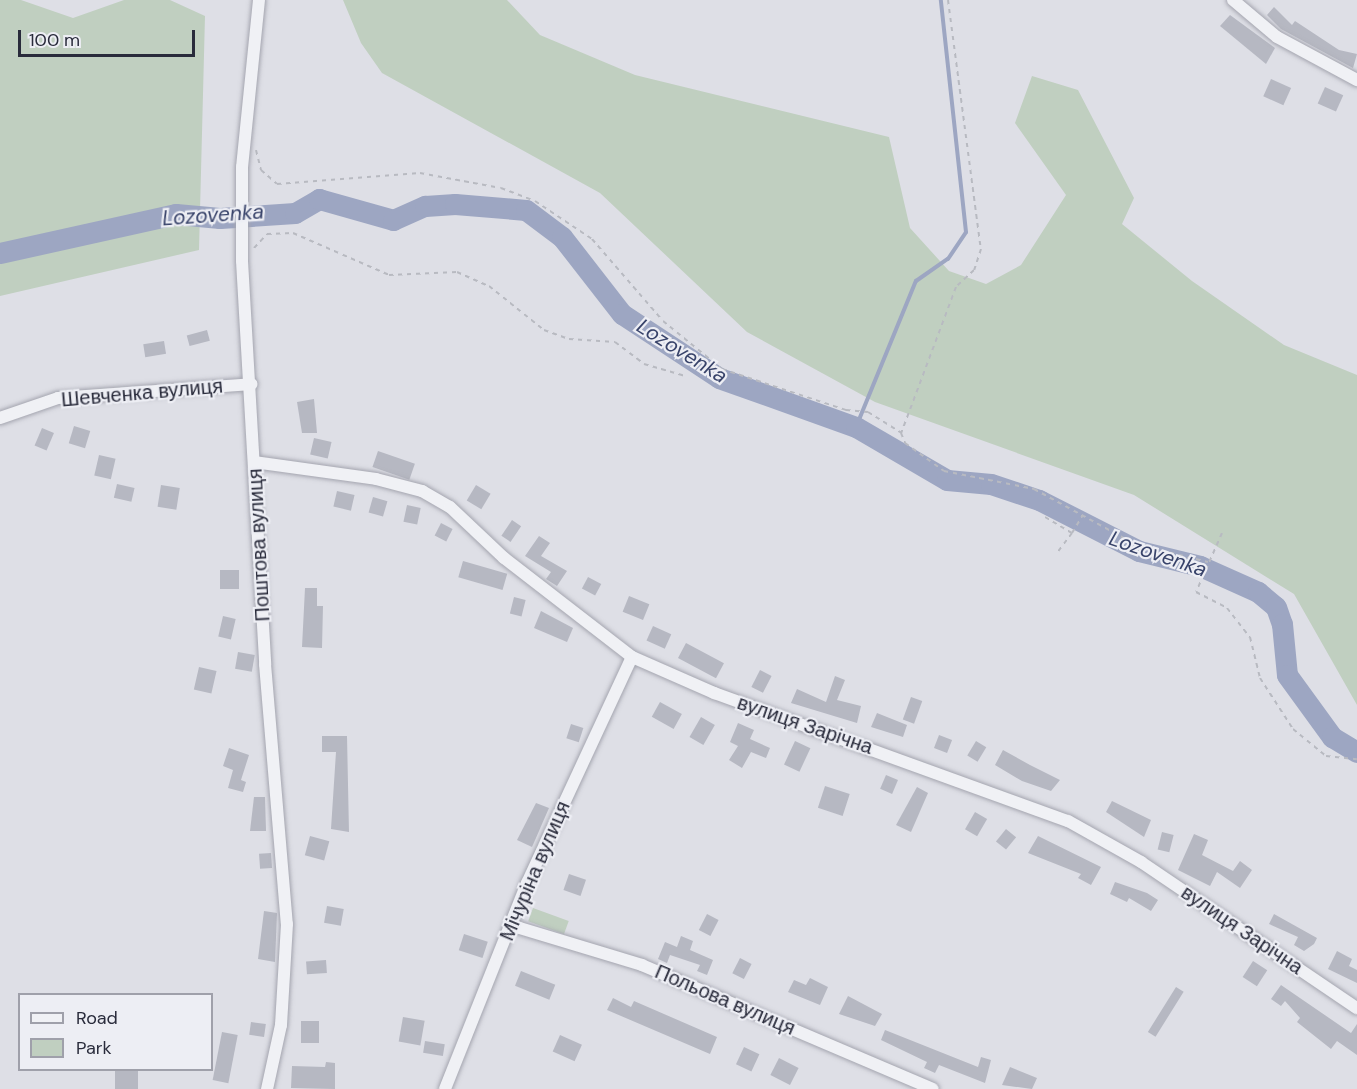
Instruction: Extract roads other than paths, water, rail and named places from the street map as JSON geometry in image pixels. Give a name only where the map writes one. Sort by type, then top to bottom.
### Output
[{"type":"street","name":"Поштова вулиця","points":[[259,0],[243,150],[242,261],[287,924],[281,1025],[267,1089]]},
{"type":"street","points":[[1233,0],[1277,37],[1357,80]]},
{"type":"street","name":"Шевченка вулиця","points":[[0,418],[58,398],[251,384]]},
{"type":"street","name":"вулиця Зарічна","points":[[254,462],[376,479],[422,491],[450,507],[504,558],[632,657],[714,693],[1068,821],[1141,861],[1357,1008]]},
{"type":"street","name":"Мічуріна вулиця","points":[[445,1089],[546,840],[632,657]]},
{"type":"street","name":"Польова вулиця","points":[[513,926],[642,965],[933,1089]]},
{"type":"waterway","points":[[856,427],[916,281],[948,259],[966,232],[941,0]]},
{"type":"waterway","name":"Lozovenka","points":[[0,253],[176,214],[220,218],[295,213],[319,199],[393,220],[425,206],[455,204],[526,210],[562,237],[622,314],[719,378],[856,427],[947,480],[991,484],[1039,500],[1139,551],[1200,566],[1258,592],[1276,607],[1282,624],[1287,675],[1332,737],[1357,752]]}]
